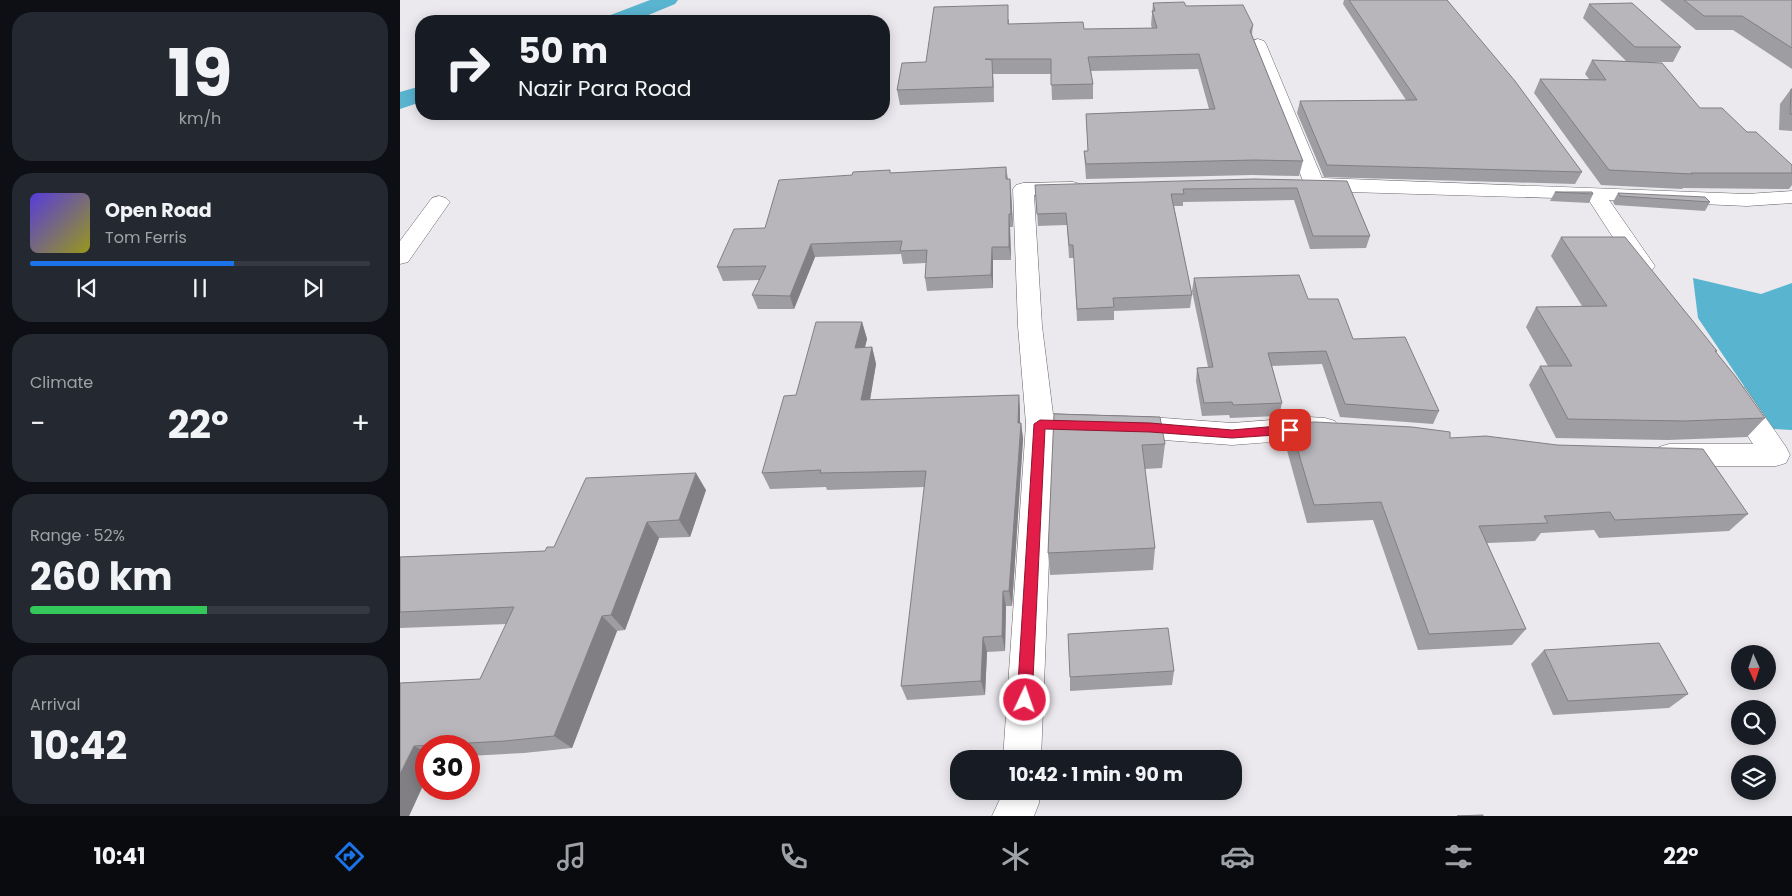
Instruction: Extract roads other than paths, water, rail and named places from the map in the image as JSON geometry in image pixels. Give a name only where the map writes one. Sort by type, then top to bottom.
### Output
[{"type":"street","points":[[1258,44],[1315,184]]},
{"type":"street","points":[[1288,184],[1589,185],[1747,200],[1792,197]]},
{"type":"street","points":[[1589,185],[1633,252],[1660,288]]},
{"type":"street","points":[[1022,750],[1040,424],[1030,326],[1022,189],[1092,187]]},
{"type":"street","points":[[400,257],[440,202]]},
{"type":"street","points":[[1724,379],[1784,455]]},
{"type":"street","points":[[1040,424],[1150,428],[1232,434],[1309,428],[1347,430]]},
{"type":"street","points":[[1643,454],[1784,455]]},
{"type":"street","points":[[1012,816],[1019,800]]},
{"type":"water","points":[[1693,278],[1761,294],[1792,283],[1792,430],[1773,429],[1698,318]]},
{"type":"waterway","points":[[631,15],[668,0]]},
{"type":"waterway","points":[[400,101],[415,95]]}]
